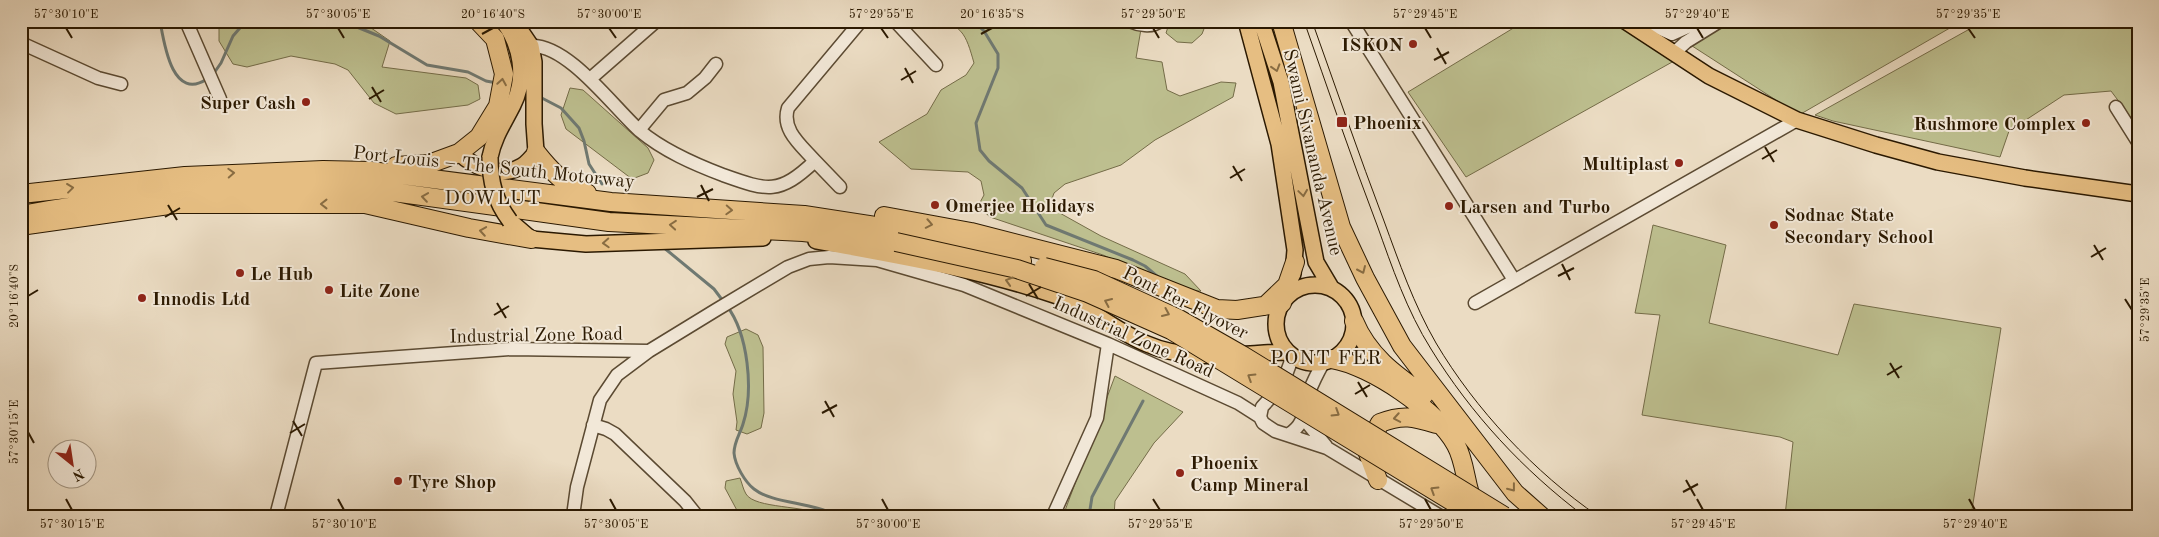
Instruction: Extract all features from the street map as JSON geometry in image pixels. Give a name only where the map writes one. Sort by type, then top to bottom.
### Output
[{"type":"highway","points":[[324,170],[429,164],[459,153],[479,137],[498,106],[504,74],[495,40],[478,21]]},
{"type":"highway","points":[[1281,21],[1341,227],[1402,346],[1515,493],[1541,516]]},
{"type":"highway","points":[[536,152],[554,174],[568,186],[610,202]]},
{"type":"highway","name":"Port Louis – The South Motorway","points":[[21,194],[185,176],[324,170],[371,171],[610,202],[804,215],[899,236]]},
{"type":"highway","name":"Port Louis – The South Motorway","points":[[21,215],[138,197],[240,189],[327,186],[364,188],[609,222],[899,236]]},
{"type":"highway","points":[[138,197],[176,204]]},
{"type":"highway","points":[[21,226],[176,204],[365,204],[469,228],[531,238]]},
{"type":"highway","points":[[758,211],[890,216],[971,232],[1116,269],[1216,309],[1237,310],[1279,301],[1295,262]]},
{"type":"highway","points":[[753,238],[802,232]]},
{"type":"highway","name":"Pont Fer Flyover","points":[[899,236],[1017,269],[1088,293],[1171,330],[1476,516]]},
{"type":"highway","name":"Pont Fer Flyover","points":[[899,236],[1094,280],[1179,319],[1242,355],[1504,516]]},
{"type":"highway","points":[[1354,321],[1362,341],[1372,353],[1431,400],[1487,457]]},
{"type":"highway","points":[[1328,361],[1348,361],[1370,371],[1444,427],[1458,447],[1473,502],[1481,516]]},
{"type":"highway","points":[[1378,480],[1366,448],[1380,423],[1394,417],[1409,416],[1444,427]]},
{"type":"main road","points":[[503,21],[517,46],[521,75],[514,104],[498,130],[490,157],[490,173],[495,197],[510,221],[531,238],[586,244],[753,238],[813,240],[959,268],[1059,296],[1147,344],[1187,355],[1290,354],[1310,363],[1328,361],[1345,350],[1352,339],[1354,321],[1348,302],[1332,289],[1315,284],[1302,287],[1279,301]]},
{"type":"main road","points":[[459,153],[477,167],[499,172],[521,167],[536,152],[534,62],[531,46],[514,21]]},
{"type":"main road","points":[[1246,21],[1279,144],[1295,250],[1295,262],[1279,301],[1276,315],[1279,341],[1290,354]]},
{"type":"main road","name":"Swami Sivananda Avenue","points":[[1261,21],[1280,82],[1316,262],[1332,289]]},
{"type":"main road","points":[[1625,21],[1709,76],[1797,120],[1876,146],[1938,162],[2025,178],[2138,194]]},
{"type":"street","points":[[186,21],[220,99]]},
{"type":"street","points":[[840,187],[815,161],[787,126],[785,117],[788,108],[861,21]]},
{"type":"street","points":[[895,21],[936,65]]},
{"type":"street","points":[[1129,21],[1147,25],[1157,24],[1160,21]]},
{"type":"street","points":[[1351,21],[1514,280]]},
{"type":"street","points":[[1643,21],[1672,34],[1700,22]]},
{"type":"street","points":[[1696,21],[1700,22]]},
{"type":"street","points":[[1674,53],[1686,42],[1720,21]]},
{"type":"street","points":[[590,79],[654,23]]},
{"type":"street","points":[[1674,53],[1680,31]]},
{"type":"street","points":[[21,43],[98,78],[122,84]]},
{"type":"street","points":[[531,46],[544,48],[574,65],[639,130],[671,152],[699,165],[753,186],[779,187],[793,181],[815,161]]},
{"type":"street","points":[[639,130],[664,100],[687,93],[705,78],[716,64]]},
{"type":"street","points":[[2116,107],[2138,142]]},
{"type":"street","points":[[1475,304],[1797,120]]},
{"type":"street","name":"Industrial Zone Road","points":[[276,516],[316,363],[511,349],[649,351],[788,267],[809,259],[829,257],[877,260],[964,285],[1108,344],[1238,402]]},
{"type":"street","points":[[1053,516],[1097,418],[1108,344]]},
{"type":"street","points":[[573,516],[577,488],[600,400],[617,375],[649,351]]},
{"type":"street","points":[[1260,417],[1265,403],[1282,385],[1290,354]]},
{"type":"street","points":[[1289,434],[1298,429],[1304,419],[1309,393],[1328,361]]},
{"type":"street","points":[[1238,402],[1251,405],[1265,403]]},
{"type":"street","points":[[1238,402],[1260,417],[1269,428],[1328,448],[1440,516]]},
{"type":"street","points":[[1304,419],[1328,448]]},
{"type":"street","points":[[593,425],[616,434],[685,501],[697,516]]},
{"type":"green space","points":[[219,21],[361,21],[390,41],[382,67],[466,78],[478,85],[480,99],[468,105],[396,114],[374,103],[348,70],[335,64],[291,56],[247,67],[233,64],[219,41]]},
{"type":"green space","points":[[910,21],[1136,21],[1141,29],[1136,58],[1162,62],[1167,90],[1180,96],[1221,82],[1236,83],[1233,97],[1155,140],[1121,165],[1065,184],[1054,193],[1049,207],[1101,236],[1185,274],[1201,291],[1185,291],[1103,255],[990,217],[978,206],[984,195],[981,181],[968,172],[911,169],[879,142],[927,114],[941,90],[966,75],[974,63],[965,37],[955,27],[948,24],[916,23]]},
{"type":"green space","points":[[1170,21],[1207,21],[1202,34],[1192,43],[1177,42],[1166,33]]},
{"type":"green space","points":[[1525,21],[1612,21],[1674,61],[1466,177],[1408,92]]},
{"type":"green space","points":[[1722,21],[1962,21],[1799,115],[1686,42]]},
{"type":"green space","points":[[1984,21],[2138,21],[2138,127],[2111,91],[2064,95],[2009,131],[2000,157],[1833,121],[1815,115]]},
{"type":"green space","points":[[570,88],[583,90],[648,148],[654,160],[648,173],[632,179],[566,129],[561,115]]},
{"type":"green space","points":[[1653,225],[1726,245],[1709,323],[1838,355],[1854,304],[2001,328],[1971,516],[1785,516],[1793,442],[1780,437],[1642,415],[1660,315],[1635,313]]},
{"type":"green space","points":[[746,329],[758,335],[763,347],[764,413],[761,428],[747,434],[736,430],[737,422],[733,394],[736,371],[725,344],[727,337]]},
{"type":"green space","points":[[1115,376],[1183,412],[1154,443],[1115,501],[1114,516],[1063,516]]},
{"type":"green space","points":[[740,478],[746,494],[751,499],[770,505],[806,510],[825,516],[740,516],[725,488],[726,481]]},
{"type":"waterway","points":[[160,21],[167,55],[178,77],[185,83],[195,84],[207,79]]},
{"type":"waterway","points":[[214,73],[221,63],[233,36],[246,21]]},
{"type":"waterway","points":[[342,21],[379,36],[427,65],[468,72],[486,81],[497,83]]},
{"type":"waterway","points":[[973,21],[984,31],[998,54],[998,68],[976,123],[980,150],[989,161],[1022,188],[1046,225],[1133,260],[1145,266],[1158,277]]},
{"type":"waterway","points":[[538,96],[561,108],[579,128],[589,164],[602,184]]},
{"type":"waterway","name":"Industrial Zone Road","points":[[663,247],[714,289],[723,301]]},
{"type":"waterway","name":"Industrial Zone Road","points":[[727,306],[740,331],[747,363],[748,395],[746,410],[734,453],[741,473],[747,482],[762,494],[817,508],[837,516]]},
{"type":"waterway","points":[[1089,516],[1092,497],[1143,401]]},
{"type":"tram line","points":[[1304,21],[1394,273],[1422,334],[1463,396],[1500,440],[1540,480],[1584,516]]},
{"type":"tram line","points":[[1312,21],[1401,268],[1436,343],[1469,392],[1508,438],[1552,480],[1598,516]]},
{"type":"place","name":"ISKON","points":[[1413,44]]},
{"type":"place","name":"Super Cash","points":[[306,102]]},
{"type":"place","name":"Phoenix","points":[[1342,122]]},
{"type":"place","name":"Rushmore Complex","points":[[2086,123]]},
{"type":"place","name":"Multiplast","points":[[1679,163]]},
{"type":"place","name":"Omerjee Holidays","points":[[935,205]]},
{"type":"place","name":"Larsen and Turbo","points":[[1449,206]]},
{"type":"place","name":"Sodnac State Secondary School","points":[[1774,225]]},
{"type":"place","name":"Le Hub","points":[[240,273]]},
{"type":"place","name":"Lite Zone","points":[[329,290]]},
{"type":"place","name":"Innodis Ltd","points":[[142,298]]},
{"type":"place","name":"Phoenix Camp Mineral","points":[[1180,473]]},
{"type":"place","name":"Tyre Shop","points":[[398,481]]},
{"type":"district","name":"DOWLUT","points":[[493,197]]},
{"type":"district","name":"PONT FER","points":[[1326,357]]}]
